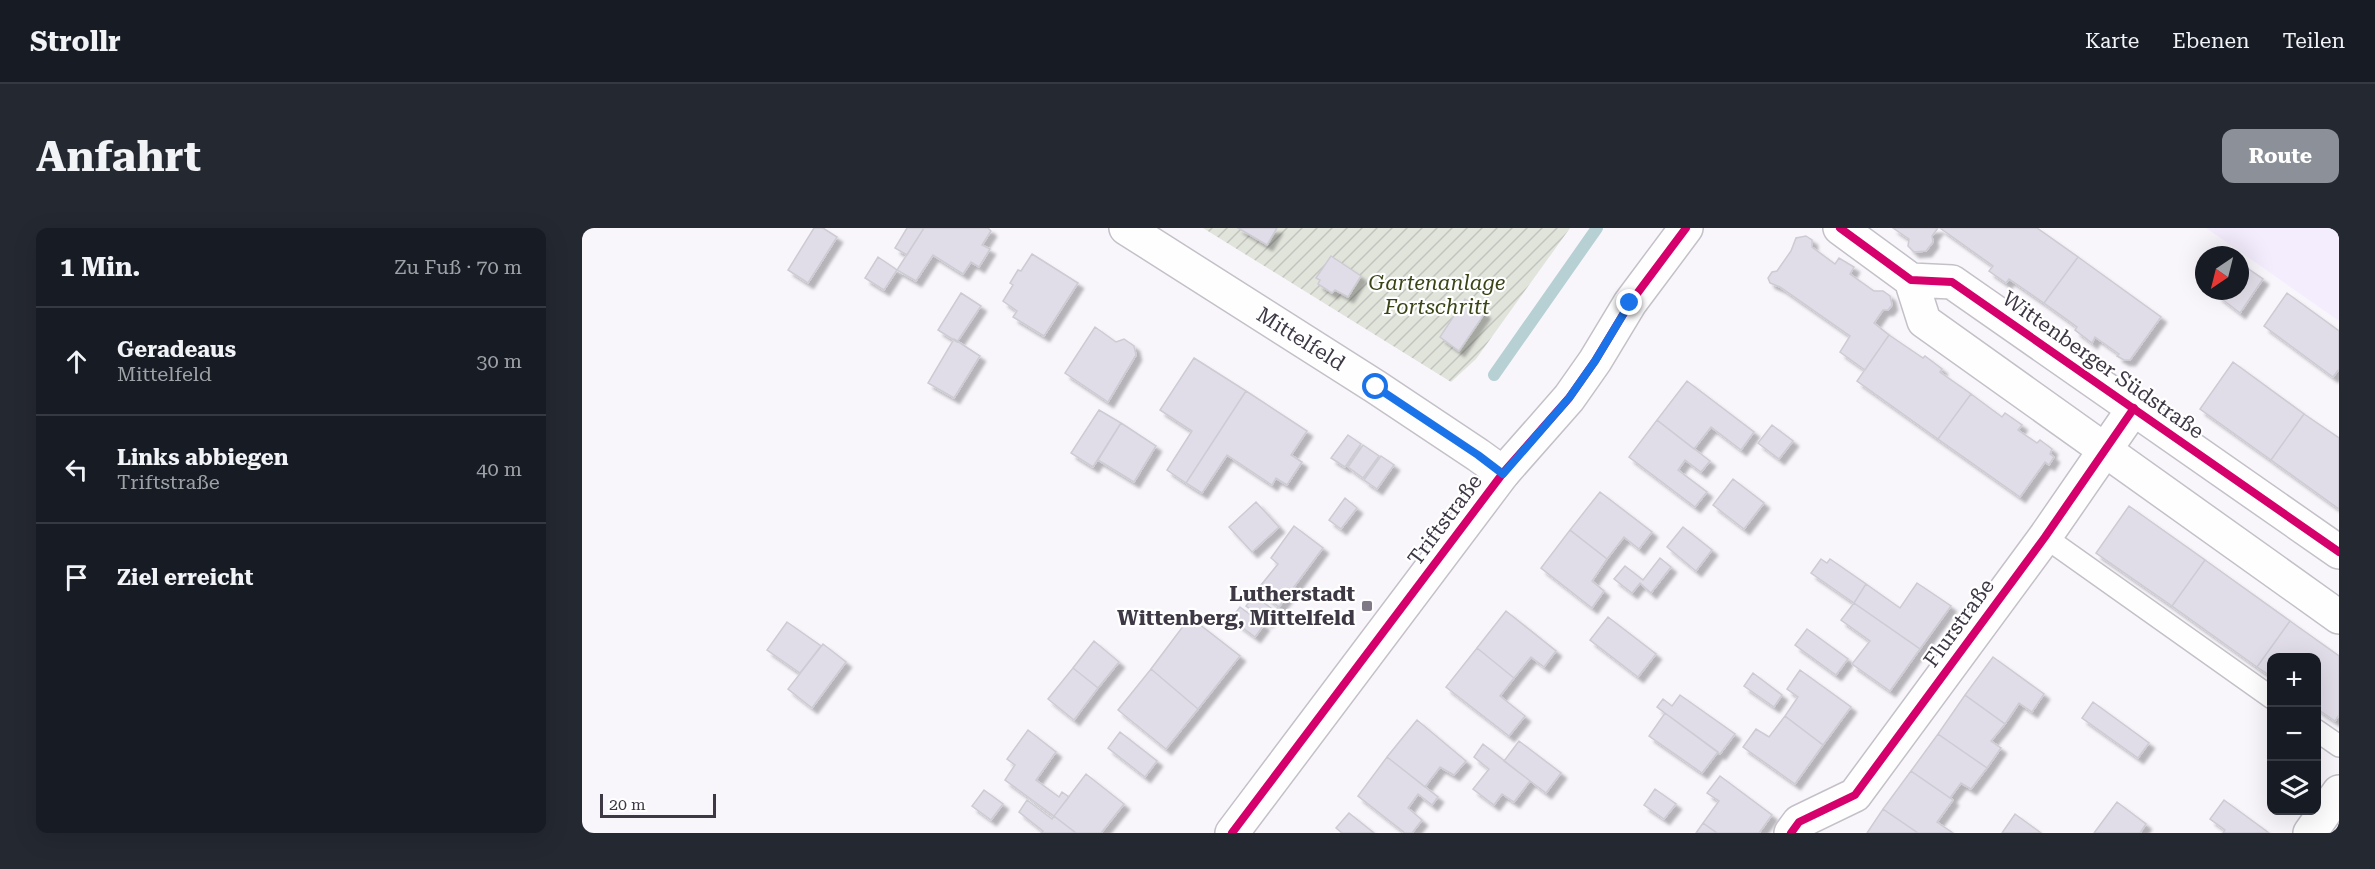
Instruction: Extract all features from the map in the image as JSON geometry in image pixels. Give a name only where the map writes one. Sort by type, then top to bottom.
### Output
[{"type":"street","name":"Mittelfeld","points":[[1126,228],[1376,387],[1503,474]]},
{"type":"street","name":"Triftstraße","points":[[1232,833],[1503,474],[1569,398],[1595,361],[1630,303],[1686,228]]},
{"type":"street","points":[[1840,228],[1911,280],[1924,321],[2339,617]]},
{"type":"street","name":"Wittenberger Südstraße","points":[[1911,280],[1952,282],[2339,552]]},
{"type":"street","name":"Flurstraße","points":[[1791,833],[1799,822],[1855,795],[2045,537],[2134,408]]},
{"type":"street","points":[[2310,833],[2339,792]]},
{"type":"lane","points":[[2045,537],[2267,695]]},
{"type":"lane","points":[[2321,733],[2339,746]]},
{"type":"shaded area","points":[[2206,228],[2339,228],[2339,321],[2249,258],[2249,246],[2232,246]]},
{"type":"green space","name":"Gartenanlage Fortschritt","points":[[1203,228],[1570,228],[1476,359],[1451,382]]},
{"type":"building","points":[[814,228],[823,228],[837,237],[808,283],[788,270]]},
{"type":"building","points":[[907,228],[924,228],[907,255],[895,248]]},
{"type":"building","points":[[924,228],[988,228],[991,231],[982,245],[990,249],[979,267],[971,262],[963,274],[933,255],[916,281],[897,270]]},
{"type":"building","points":[[1238,228],[1277,228],[1267,245]]},
{"type":"building","points":[[1893,228],[1938,228],[1932,236],[1933,242],[1926,251],[1914,252],[1908,246],[1909,239]]},
{"type":"building","points":[[1940,228],[2037,228],[2078,257],[2044,303],[2009,279],[2006,283],[1989,271],[1993,266]]},
{"type":"building","points":[[1806,236],[1812,240],[1812,247],[1835,264],[1839,258],[1854,267],[1850,274],[1874,291],[1883,291],[1890,296],[1892,305],[1888,310],[1883,310],[1874,323],[1889,335],[1865,370],[1840,352],[1850,336],[1780,287],[1770,283],[1768,278],[1772,272],[1777,271],[1791,251],[1796,238]]},
{"type":"building","points":[[1032,254],[1078,283],[1044,336],[1013,317],[1017,311],[1003,301],[1013,285],[1010,283],[1018,270],[1021,271]]},
{"type":"building","points":[[1331,256],[1361,276],[1348,297],[1335,290],[1332,293],[1318,284],[1320,280],[1316,278]]},
{"type":"building","points":[[878,257],[897,270],[884,290],[865,278]]},
{"type":"building","points":[[2078,257],[2161,317],[2130,360],[2117,356],[2119,354],[2095,337],[2092,343],[2075,330],[2077,327],[2044,303]]},
{"type":"building","points":[[2249,269],[2263,279],[2249,300]]},
{"type":"building","points":[[961,293],[981,306],[957,342],[938,330]]},
{"type":"building","points":[[2287,293],[2339,331],[2339,369],[2333,377],[2264,326]]},
{"type":"building","points":[[1465,299],[1485,313],[1459,351],[1440,337]]},
{"type":"building","points":[[2223,300],[2249,300],[2240,313]]},
{"type":"building","points":[[1095,327],[1116,342],[1124,339],[1134,346],[1136,355],[1108,402],[1065,373]]},
{"type":"building","points":[[1889,335],[1923,358],[1925,356],[1942,369],[1940,372],[1971,394],[1938,439],[1857,381]]},
{"type":"building","points":[[954,339],[980,356],[954,398],[928,383]]},
{"type":"building","points":[[1194,358],[1246,391],[1186,483],[1167,470],[1192,431],[1160,410]]},
{"type":"building","points":[[2233,362],[2304,414],[2271,460],[2200,409]]},
{"type":"building","points":[[1687,381],[1754,432],[1741,450],[1711,427],[1694,449],[1657,420]]},
{"type":"building","points":[[1246,391],[1307,431],[1291,455],[1302,462],[1287,485],[1276,478],[1272,485],[1227,455],[1202,493],[1186,483]]},
{"type":"building","points":[[1971,394],[2002,417],[2005,413],[2022,425],[2018,430],[2037,443],[2040,440],[2052,449],[2050,454],[2054,457],[2049,465],[2045,462],[2020,497],[1938,439]]},
{"type":"building","points":[[1099,410],[1121,423],[1093,467],[1071,453]]},
{"type":"building","points":[[2304,414],[2339,438],[2339,509],[2271,460]]},
{"type":"building","points":[[1657,420],[1710,461],[1701,472],[1685,460],[1678,470],[1707,492],[1695,507],[1629,457]]},
{"type":"building","points":[[1121,423],[1156,446],[1134,482],[1098,460]]},
{"type":"building","points":[[1772,425],[1793,441],[1779,459],[1758,443]]},
{"type":"building","points":[[1348,435],[1361,444],[1345,467],[1331,458]]},
{"type":"building","points":[[1363,445],[1379,456],[1363,478],[1348,467]]},
{"type":"building","points":[[1381,456],[1394,465],[1377,489],[1364,480]]},
{"type":"building","points":[[1733,479],[1764,503],[1744,529],[1713,505]]},
{"type":"building","points":[[1600,492],[1652,532],[1639,549],[1624,537],[1607,559],[1570,530]]},
{"type":"building","points":[[1345,498],[1357,508],[1341,529],[1329,520]]},
{"type":"building","points":[[1256,502],[1279,527],[1252,552],[1229,527]]},
{"type":"building","points":[[2129,506],[2205,560],[2172,606],[2096,553]]},
{"type":"building","points":[[1294,526],[1323,548],[1279,607],[1257,590],[1278,564],[1271,558]]},
{"type":"building","points":[[1683,527],[1712,550],[1696,571],[1667,547]]},
{"type":"building","points":[[1570,530],[1607,559],[1592,581],[1604,591],[1592,608],[1541,568]]},
{"type":"building","points":[[1660,558],[1671,567],[1651,593],[1640,583],[1632,593],[1614,579],[1625,566],[1643,580]]},
{"type":"building","points":[[1821,559],[1827,563],[1830,559],[1866,584],[1854,603],[1811,573]]},
{"type":"building","points":[[2205,560],[2290,621],[2257,667],[2172,606]]},
{"type":"building","points":[[1917,583],[1951,606],[1920,649],[1854,603],[1866,584],[1900,608]]},
{"type":"building","points":[[1254,595],[1276,612],[1267,622],[1246,606]]},
{"type":"building","points":[[1854,603],[1920,649],[1890,691],[1852,664],[1870,641],[1841,620]]},
{"type":"building","points":[[1240,607],[1264,625],[1255,637],[1231,619]]},
{"type":"building","points":[[1506,611],[1556,651],[1544,667],[1531,657],[1514,678],[1477,648]]},
{"type":"building","points":[[1190,617],[1240,656],[1198,709],[1151,669]]},
{"type":"building","points":[[1608,617],[1656,654],[1638,677],[1590,640]]},
{"type":"building","points":[[2290,621],[2339,656],[2339,715],[2335,721],[2321,711],[2321,653],[2267,653]]},
{"type":"building","points":[[787,622],[821,646],[800,673],[767,650]]},
{"type":"building","points":[[1807,629],[1848,659],[1836,675],[1795,645]]},
{"type":"building","points":[[1094,641],[1119,662],[1098,688],[1073,668]]},
{"type":"building","points":[[823,644],[846,662],[812,708],[788,689]]},
{"type":"building","points":[[1477,648],[1514,678],[1500,696],[1525,716],[1509,736],[1446,687]]},
{"type":"building","points":[[2267,653],[2267,674],[2257,667]]},
{"type":"building","points":[[1993,657],[2044,694],[2032,712],[2019,703],[2005,724],[1965,695]]},
{"type":"building","points":[[1073,668],[1098,688],[1074,720],[1048,699]]},
{"type":"building","points":[[1151,669],[1198,709],[1166,749],[1118,710]]},
{"type":"building","points":[[1800,670],[1851,707],[1823,745],[1785,716],[1798,697],[1787,689]]},
{"type":"building","points":[[1753,673],[1782,695],[1774,707],[1744,686]]},
{"type":"building","points":[[1680,695],[1735,734],[1720,754],[1657,707],[1663,699],[1672,706]]},
{"type":"building","points":[[1965,695],[2005,724],[1991,741],[2001,748],[1987,768],[1938,734]]},
{"type":"building","points":[[2093,702],[2149,743],[2138,758],[2082,718]]},
{"type":"building","points":[[1665,713],[1718,752],[1702,773],[1649,736]]},
{"type":"building","points":[[1785,716],[1823,745],[1795,784],[1743,747],[1756,729],[1769,737]]},
{"type":"building","points":[[1417,720],[1466,761],[1454,775],[1440,767],[1425,787],[1387,757]]},
{"type":"building","points":[[1028,730],[1056,752],[1036,780],[1059,797],[1062,792],[1069,797],[1054,816],[1005,780],[1015,765],[1007,759]]},
{"type":"building","points":[[1120,732],[1157,761],[1145,777],[1108,748]]},
{"type":"building","points":[[1938,734],[1987,768],[1971,789],[1961,783],[1950,798],[1911,771]]},
{"type":"building","points":[[1519,741],[1561,773],[1546,793],[1504,761]]},
{"type":"building","points":[[1483,744],[1530,781],[1514,802],[1502,794],[1494,805],[1473,789],[1489,769],[1474,757]]},
{"type":"building","points":[[1387,757],[1438,797],[1432,805],[1418,794],[1408,808],[1422,820],[1412,833],[1405,833],[1358,796]]},
{"type":"building","points":[[1911,771],[1953,800],[1937,822],[1953,833],[1918,833],[1883,809]]},
{"type":"building","points":[[1086,774],[1124,804],[1101,833],[1076,833],[1054,816]]},
{"type":"building","points":[[1720,776],[1772,815],[1759,833],[1717,833],[1703,823],[1719,801],[1707,793]]},
{"type":"building","points":[[1655,789],[1676,804],[1664,819],[1644,805]]},
{"type":"building","points":[[984,790],[1003,804],[991,820],[972,806]]},
{"type":"building","points":[[1027,800],[1052,819],[1054,816],[1076,833],[1041,833],[1043,831],[1019,812]]},
{"type":"building","points":[[2224,800],[2269,833],[2223,833],[2225,830],[2210,819]]},
{"type":"building","points":[[2117,802],[2146,824],[2140,833],[2094,833]]},
{"type":"building","points":[[1883,809],[1918,833],[1867,833]]},
{"type":"building","points":[[1349,813],[1374,833],[1342,833],[1336,828]]},
{"type":"building","points":[[2015,814],[2041,833],[2002,833]]},
{"type":"building","points":[[1703,823],[1717,833],[1696,833]]},
{"type":"waterway","points":[[1494,375],[1597,228]]},
{"type":"cycle path","points":[[1232,833],[1503,473],[1569,398],[1595,361],[1630,303],[1686,228]]},
{"type":"cycle path","points":[[1840,228],[1911,280],[1952,282],[2339,552]]},
{"type":"cycle path","points":[[1791,833],[1799,822],[1855,795],[2045,537],[2134,408]]},
{"type":"place","name":"Lutherstadt Wittenberg, Mittelfeld","points":[[1367,606]]},
{"type":"route","points":[[1376,387],[1503,474],[1569,398],[1595,361],[1630,303]]}]
